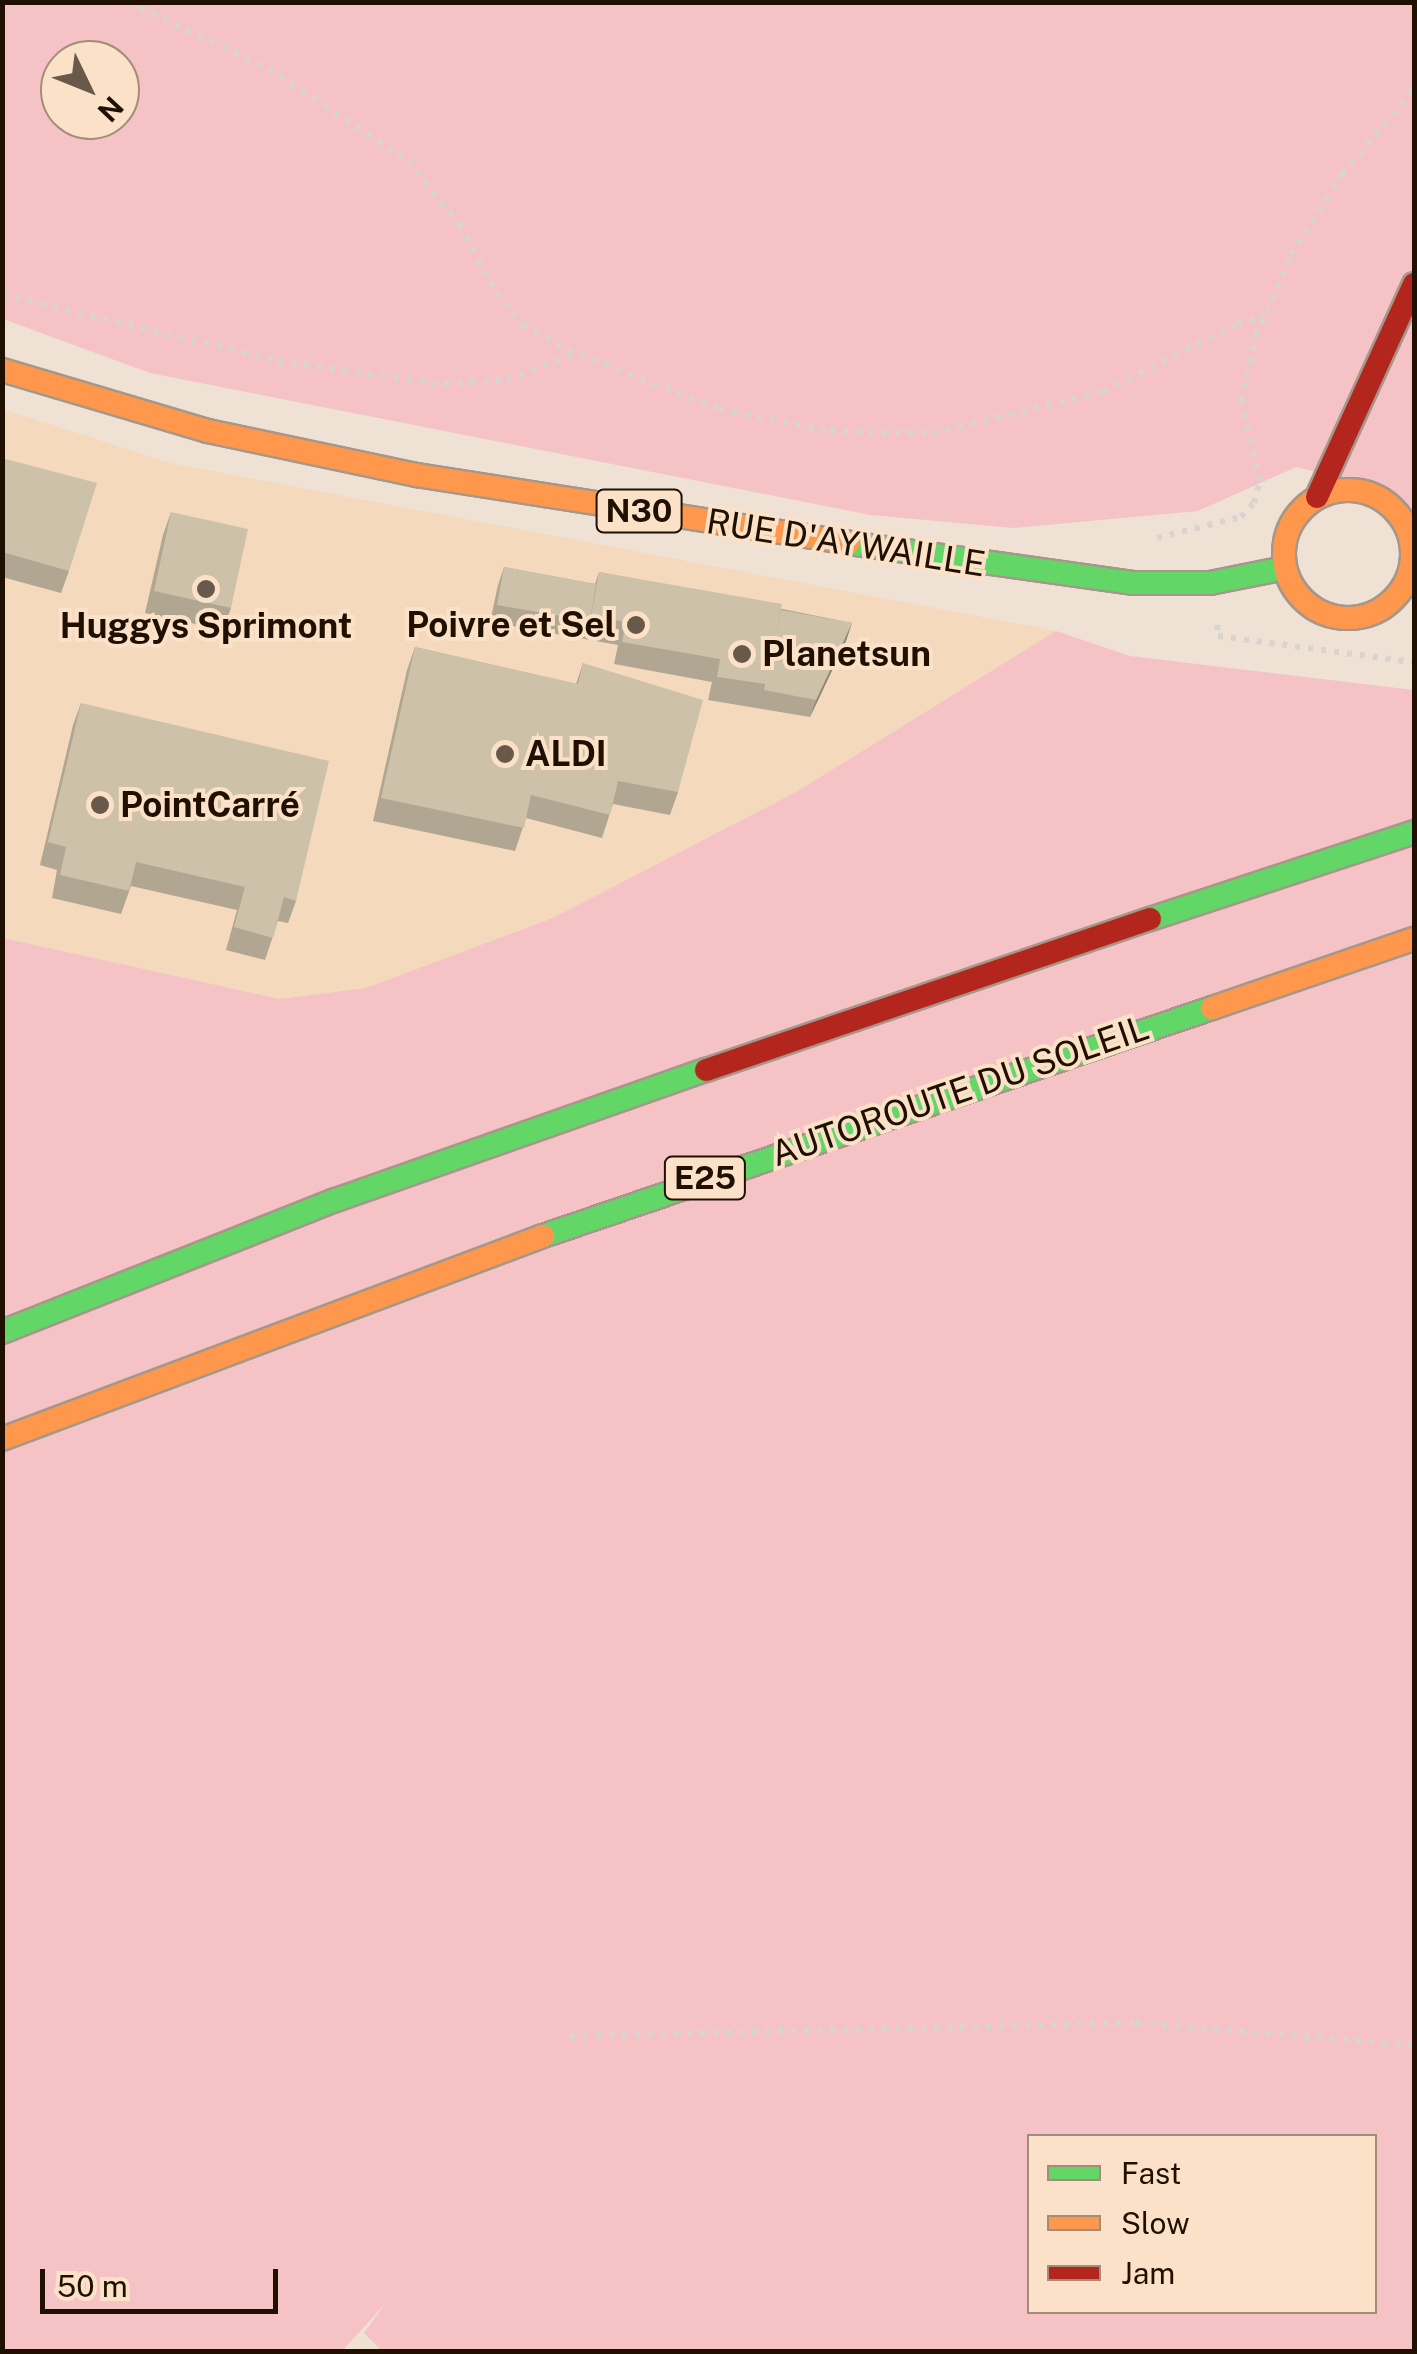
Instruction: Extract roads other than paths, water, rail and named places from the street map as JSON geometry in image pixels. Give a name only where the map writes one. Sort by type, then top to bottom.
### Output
[{"type":"main road","points":[[1317,497],[1364,491],[1394,510],[1412,541],[1409,592],[1370,616],[1327,616],[1308,605],[1284,568],[1289,527],[1317,497],[1414,284]]},
{"type":"main road","name":"RUE D'AYWAILLE","points":[[2,370],[208,431],[417,476],[1080,580],[1210,584],[1284,568]]},
{"type":"main road","points":[[2,1332],[336,1200],[889,1006],[1414,832]]},
{"type":"main road","name":"AUTOROUTE DU SOLEIL","points":[[2,1439],[382,1291],[1414,938]]},
{"type":"place","name":"Huggys Sprimont","points":[[206,589]]},
{"type":"place","name":"Poivre et Sel","points":[[636,625]]},
{"type":"place","name":"Planetsun","points":[[742,654]]},
{"type":"place","name":"ALDI","points":[[505,754]]},
{"type":"place","name":"PointCarré","points":[[100,805]]}]
